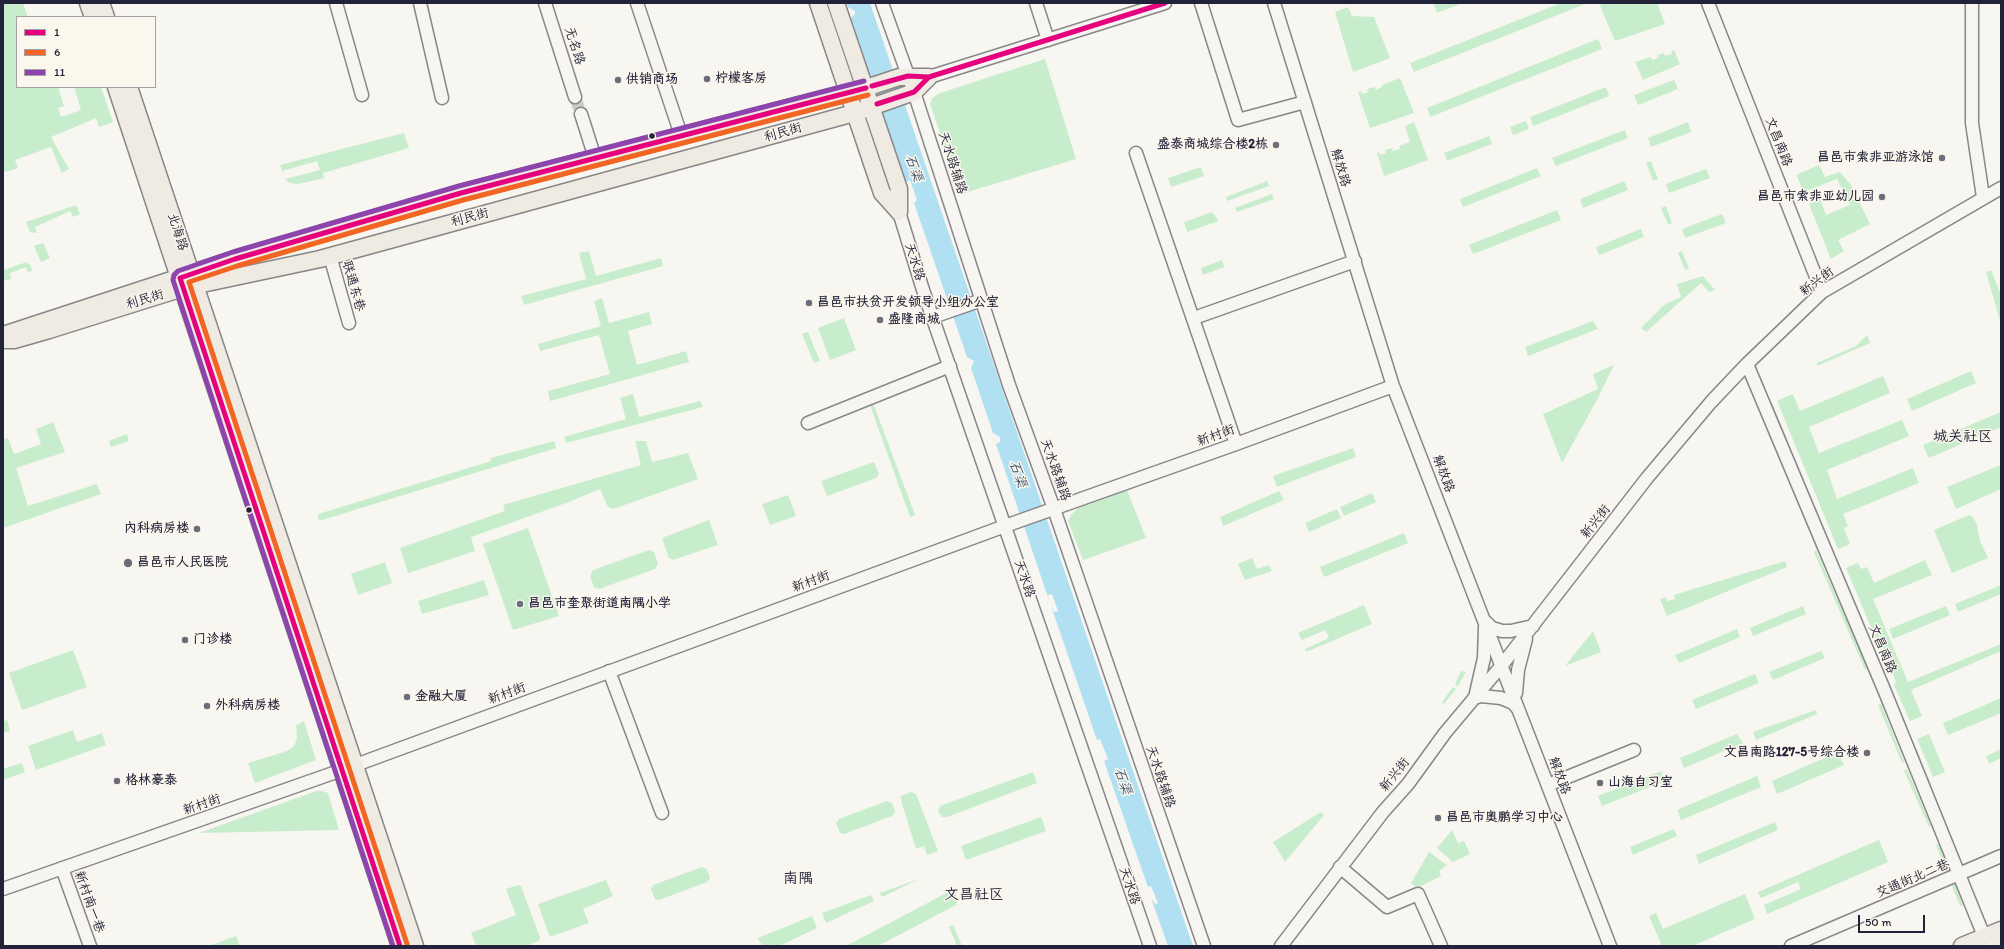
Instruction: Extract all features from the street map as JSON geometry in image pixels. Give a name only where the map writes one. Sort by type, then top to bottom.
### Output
[{"type":"main road","points":[[88,3],[93,16]]},
{"type":"main road","points":[[101,3],[106,16]]},
{"type":"main road","name":"天水路","points":[[818,3],[882,193],[899,212]]},
{"type":"main road","name":"天水路","points":[[836,3],[869,87],[899,189],[899,212]]},
{"type":"main road","name":"利民街","points":[[3,340],[14,340],[49,330],[188,281],[235,259],[461,193],[869,87],[903,76],[929,76]]},
{"type":"main road","points":[[909,94],[929,76]]},
{"type":"main road","name":"北海路","points":[[116,88],[188,281]]},
{"type":"main road","name":"北海路","points":[[129,88],[188,281],[348,768],[400,946]]},
{"type":"main road","name":"利民街","points":[[3,335],[55,317],[188,281],[330,256],[854,113],[909,94]]},
{"type":"main road","name":"北海路","points":[[348,768],[415,946]]},
{"type":"main road","points":[[1962,946],[1986,941],[2001,930]]},
{"type":"street","points":[[336,3],[362,95]]},
{"type":"street","points":[[420,3],[442,98]]},
{"type":"street","name":"无名路","points":[[545,3],[575,97]]},
{"type":"street","points":[[637,3],[681,135]]},
{"type":"street","name":"天水路辅路","points":[[882,3],[903,76],[1009,384],[1050,510],[1204,946]]},
{"type":"street","points":[[1036,3],[1048,40]]},
{"type":"street","name":"利民街","points":[[929,76],[1165,3]]},
{"type":"street","points":[[1201,3],[1238,120],[1305,102]]},
{"type":"street","name":"解放路","points":[[1274,3],[1393,386],[1610,946]]},
{"type":"street","name":"文昌南路","points":[[1708,3],[1822,292]]},
{"type":"street","points":[[1972,3],[1972,123],[1983,197]]},
{"type":"street","points":[[581,114],[595,158]]},
{"type":"street","points":[[1136,153],[1194,318],[1236,444]]},
{"type":"street","name":"新兴街","points":[[1281,946],[1382,812],[1408,784],[1445,733],[1502,665],[1647,478],[1711,402],[1747,364],[1822,292],[1983,197],[2001,188]]},
{"type":"street","name":"天水路","points":[[899,212],[933,317],[1150,946]]},
{"type":"street","name":"联通东巷","points":[[330,256],[349,323]]},
{"type":"street","points":[[1194,318],[1355,261]]},
{"type":"street","points":[[933,317],[976,302]]},
{"type":"street","name":"文昌南路","points":[[1747,364],[1902,734],[1958,876],[1986,941]]},
{"type":"street","points":[[808,423],[950,366]]},
{"type":"street","name":"新村街","points":[[3,889],[348,768],[1005,526],[1236,444],[1393,386]]},
{"type":"street","points":[[1485,621],[1492,628],[1502,631],[1531,628],[1518,670],[1517,703],[1501,698],[1481,696],[1474,698],[1484,658],[1485,621]]},
{"type":"street","points":[[609,671],[662,813]]},
{"type":"street","points":[[1548,785],[1634,750]]},
{"type":"street","name":"交通街北二巷","points":[[1791,946],[1958,876],[2001,856]]},
{"type":"street","points":[[1340,867],[1387,907],[1418,894],[1441,946]]},
{"type":"street","name":"新村南一巷","points":[[62,868],[90,946]]},
{"type":"green space","points":[[3,3],[23,3],[28,16],[16,16],[16,88],[58,88],[64,106],[58,108],[61,117],[81,110],[74,88],[101,88],[113,122],[99,127],[96,118],[51,137],[69,169],[62,173],[51,147],[15,160],[18,168],[5,172],[3,169]]},
{"type":"green space","points":[[1433,3],[1463,3],[1437,13]]},
{"type":"green space","points":[[1561,3],[1588,3],[1414,72],[1410,63]]},
{"type":"green space","points":[[1599,3],[1657,3],[1665,24],[1615,41]]},
{"type":"green space","points":[[1348,7],[1352,16],[1374,17],[1390,58],[1353,72],[1335,12]]},
{"type":"green space","points":[[1598,39],[1602,49],[1430,117],[1427,108]]},
{"type":"green space","points":[[1674,50],[1680,64],[1643,80],[1635,62],[1651,57],[1652,60],[1658,58],[1657,55],[1664,53],[1665,56],[1672,54],[1671,51]]},
{"type":"green space","points":[[1045,59],[1076,159],[961,194],[930,104],[932,98],[940,93]]},
{"type":"green space","points":[[1400,78],[1414,113],[1370,128],[1358,92],[1361,91],[1362,94],[1368,92],[1367,89],[1375,87],[1376,90],[1382,87],[1382,85]]},
{"type":"green space","points":[[1674,80],[1678,89],[1638,105],[1634,95]]},
{"type":"green space","points":[[1606,87],[1609,96],[1533,126],[1530,117]]},
{"type":"green space","points":[[1526,121],[1529,129],[1513,135],[1510,127]]},
{"type":"green space","points":[[1414,122],[1428,160],[1384,176],[1377,153],[1379,152],[1380,155],[1386,153],[1385,150],[1392,148],[1393,151],[1400,149],[1399,146],[1410,142],[1405,126]]},
{"type":"green space","points":[[1688,122],[1691,132],[1651,147],[1648,138]]},
{"type":"green space","points":[[1625,130],[1628,138],[1556,166],[1552,158]]},
{"type":"green space","points":[[404,133],[409,148],[323,173],[324,178],[298,184],[290,183],[285,179],[320,170],[317,161],[282,171],[280,165]]},
{"type":"green space","points":[[1489,136],[1492,144],[1447,161],[1444,153]]},
{"type":"green space","points":[[1651,161],[1658,179],[1653,181],[1646,163]]},
{"type":"green space","points":[[1819,165],[1825,177],[1840,172],[1851,185],[1870,224],[1838,240],[1844,251],[1831,259],[1809,204],[1820,199],[1826,215],[1850,205],[1837,179],[1804,192],[1796,175]]},
{"type":"green space","points":[[1201,167],[1204,176],[1171,187],[1168,178]]},
{"type":"green space","points":[[1537,168],[1541,176],[1463,207],[1460,199]]},
{"type":"green space","points":[[1706,169],[1710,178],[1669,193],[1666,184]]},
{"type":"green space","points":[[1267,181],[1269,186],[1227,201],[1226,197]]},
{"type":"green space","points":[[1624,181],[1628,190],[1583,208],[1580,199]]},
{"type":"green space","points":[[1272,194],[1274,199],[1237,212],[1235,208]]},
{"type":"green space","points":[[76,205],[80,214],[73,217],[70,211],[35,227],[37,233],[30,232],[26,222]]},
{"type":"green space","points":[[1666,206],[1672,223],[1668,225],[1661,208]]},
{"type":"green space","points":[[1557,210],[1561,220],[1473,254],[1469,245]]},
{"type":"green space","points":[[1212,212],[1219,221],[1187,232],[1184,222]]},
{"type":"green space","points":[[1722,214],[1726,223],[1685,238],[1682,229]]},
{"type":"green space","points":[[1641,229],[1644,237],[1599,255],[1596,247]]},
{"type":"green space","points":[[43,243],[50,258],[41,262],[34,246]]},
{"type":"green space","points":[[589,251],[596,276],[661,258],[663,266],[524,305],[521,296],[586,279],[579,253]]},
{"type":"green space","points":[[1682,251],[1689,268],[1685,270],[1678,253]]},
{"type":"green space","points":[[1222,260],[1224,267],[1203,275],[1201,268]]},
{"type":"green space","points":[[27,262],[31,266],[32,271],[28,272],[26,267],[10,273],[11,279],[3,281],[3,270]]},
{"type":"green space","points":[[1991,270],[2001,295],[2001,324],[1986,272]]},
{"type":"green space","points":[[1703,276],[1715,290],[1709,292],[1701,283],[1646,332],[1641,328],[1664,305],[1681,297],[1677,284]]},
{"type":"green space","points":[[602,298],[609,323],[649,312],[652,324],[628,331],[637,365],[686,351],[689,362],[550,401],[548,391],[610,374],[599,335],[540,351],[538,344],[601,326],[594,301]]},
{"type":"green space","points":[[844,318],[856,350],[830,360],[818,328]]},
{"type":"green space","points":[[1593,321],[1598,329],[1528,356],[1525,347]]},
{"type":"green space","points":[[808,332],[820,361],[814,363],[802,334]]},
{"type":"green space","points":[[1867,335],[1870,343],[1817,366],[1817,363],[1856,346]]},
{"type":"green space","points":[[1614,365],[1598,398],[1562,463],[1543,414],[1598,389],[1593,374]]},
{"type":"green space","points":[[1971,371],[1976,383],[1912,411],[1907,399]]},
{"type":"green space","points":[[1883,376],[1890,393],[1809,427],[1819,453],[1902,420],[1909,436],[1827,470],[1837,499],[1913,468],[1919,483],[1843,514],[1848,526],[1844,528],[1850,544],[1838,549],[1777,401],[1793,394],[1800,411]]},
{"type":"green space","points":[[633,394],[639,417],[700,401],[703,407],[566,443],[564,437],[626,419],[620,398]]},
{"type":"green space","points":[[873,403],[915,515],[910,517],[870,405]]},
{"type":"green space","points":[[1770,403],[1772,403],[1833,551],[1831,552]]},
{"type":"green space","points":[[2001,412],[2001,427],[1929,458],[1923,445]]},
{"type":"green space","points":[[53,422],[65,452],[16,468],[28,506],[97,484],[101,494],[3,528],[3,440],[8,438],[14,454],[41,444],[36,429]]},
{"type":"green space","points":[[127,434],[129,441],[111,447],[109,441]]},
{"type":"green space","points":[[554,441],[556,448],[319,521],[318,514],[491,461],[491,458]]},
{"type":"green space","points":[[635,441],[646,441],[652,462],[688,453],[698,479],[613,509],[608,507],[600,489],[569,502],[471,537],[475,551],[408,573],[400,548],[505,511],[503,505],[641,465]]},
{"type":"green space","points":[[1353,448],[1356,457],[1277,487],[1273,476]]},
{"type":"green space","points":[[874,462],[879,474],[876,478],[827,496],[821,481]]},
{"type":"green space","points":[[2001,465],[2001,489],[1956,509],[1947,487]]},
{"type":"green space","points":[[1127,490],[1146,538],[1083,560],[1068,521],[1071,515],[1078,508]]},
{"type":"green space","points":[[1279,491],[1284,500],[1223,526],[1220,517]]},
{"type":"green space","points":[[1372,493],[1376,502],[1344,516],[1340,507]]},
{"type":"green space","points":[[788,495],[796,516],[770,525],[762,504]]},
{"type":"green space","points":[[1337,509],[1341,518],[1309,532],[1305,523]]},
{"type":"green space","points":[[1969,515],[1973,517],[1977,525],[1980,541],[1988,558],[1952,573],[1934,530]]},
{"type":"green space","points":[[709,520],[718,545],[673,560],[669,558],[662,538]]},
{"type":"green space","points":[[528,528],[559,616],[513,630],[483,544]]},
{"type":"green space","points":[[1404,533],[1408,543],[1324,577],[1320,567]]},
{"type":"green space","points":[[649,550],[654,552],[658,564],[655,569],[599,589],[594,587],[590,576],[593,570]]},
{"type":"green space","points":[[1816,550],[1868,669],[1865,670],[1814,552]]},
{"type":"green space","points":[[1252,558],[1257,569],[1269,565],[1272,571],[1245,580],[1238,564]]},
{"type":"green space","points":[[1925,560],[1932,575],[1873,599],[1908,682],[2001,644],[2001,651],[1911,690],[1922,716],[1910,721],[1894,685],[1896,682],[1887,658],[1883,656],[1846,568],[1858,563],[1861,569],[1867,567],[1874,583]]},
{"type":"green space","points":[[1785,561],[1787,567],[1667,616],[1660,599],[1666,597],[1667,601],[1675,599],[1674,595]]},
{"type":"green space","points":[[385,562],[392,583],[358,595],[351,574]]},
{"type":"green space","points":[[1841,570],[1905,723],[1903,724],[1840,571]]},
{"type":"green space","points":[[484,580],[489,595],[422,614],[418,601]]},
{"type":"green space","points":[[2001,585],[2001,594],[1958,612],[1955,604]]},
{"type":"green space","points":[[1364,605],[1372,624],[1306,652],[1305,649],[1329,638],[1325,630],[1302,640],[1298,633]]},
{"type":"green space","points":[[1803,606],[1806,614],[1753,636],[1750,628]]},
{"type":"green space","points":[[1946,606],[1950,615],[1893,639],[1889,629]]},
{"type":"green space","points":[[1737,629],[1740,637],[1679,663],[1675,655]]},
{"type":"green space","points":[[1593,631],[1601,652],[1565,666]]},
{"type":"green space","points":[[73,650],[87,687],[22,710],[9,673]]},
{"type":"green space","points":[[1821,651],[1825,658],[1773,680],[1769,672]]},
{"type":"green space","points":[[1461,671],[1466,672],[1458,686],[1455,684]]},
{"type":"green space","points":[[1755,674],[1759,683],[1696,709],[1692,700]]},
{"type":"green space","points":[[1453,687],[1456,689],[1444,704],[1442,702]]},
{"type":"green space","points":[[2001,698],[2001,713],[1948,735],[1943,723]]},
{"type":"green space","points":[[1881,704],[1904,762],[1902,763],[1878,705]]},
{"type":"green space","points":[[1816,710],[1817,714],[1756,740],[1753,732]]},
{"type":"green space","points":[[7,720],[10,731],[3,733],[3,721]]},
{"type":"green space","points":[[304,721],[316,760],[255,783],[248,763],[287,751],[294,746],[297,739],[296,725]]},
{"type":"green space","points":[[73,730],[77,742],[102,733],[106,745],[36,770],[28,746]]},
{"type":"green space","points":[[1737,734],[1743,743],[1684,768],[1680,758]]},
{"type":"green space","points":[[1929,734],[1945,772],[1933,777],[1917,739]]},
{"type":"green space","points":[[1911,741],[1913,741],[1931,784],[1930,785]]},
{"type":"green space","points":[[2001,749],[2001,758],[1989,764],[1986,756]]},
{"type":"green space","points":[[1838,752],[1844,765],[1777,794],[1772,781]]},
{"type":"green space","points":[[22,763],[25,772],[3,780],[3,769]]},
{"type":"green space","points":[[1907,769],[1931,826],[1929,827],[1904,771]]},
{"type":"green space","points":[[1661,771],[1665,781],[1602,806],[1598,796]]},
{"type":"green space","points":[[1033,772],[1037,783],[947,817],[942,817],[938,811],[940,806]]},
{"type":"green space","points":[[1757,776],[1761,787],[1681,820],[1677,810]]},
{"type":"green space","points":[[319,790],[328,793],[339,830],[199,833]]},
{"type":"green space","points":[[911,792],[916,794],[938,851],[927,855],[924,846],[916,849],[901,800],[901,796]]},
{"type":"green space","points":[[887,801],[892,803],[895,812],[892,816],[844,834],[840,833],[836,823],[839,819]]},
{"type":"green space","points":[[1321,812],[1324,815],[1285,862],[1273,842]]},
{"type":"green space","points":[[1041,817],[1046,831],[966,860],[961,846]]},
{"type":"green space","points":[[1775,822],[1778,830],[1699,864],[1696,855]]},
{"type":"green space","points":[[1674,829],[1677,836],[1633,855],[1630,847]]},
{"type":"green space","points":[[1452,830],[1458,843],[1464,841],[1470,854],[1453,862],[1437,848]]},
{"type":"green space","points":[[1879,840],[1888,862],[1767,914],[1764,905],[1801,889],[1798,882],[1761,898],[1758,892]]},
{"type":"green space","points":[[1939,844],[1951,873],[1948,874],[1936,845]]},
{"type":"green space","points":[[1429,852],[1447,865],[1439,871],[1441,876],[1417,888],[1411,883]]},
{"type":"green space","points":[[702,867],[707,869],[710,878],[707,882],[659,900],[655,899],[651,889],[653,885]]},
{"type":"green space","points":[[921,878],[882,897],[880,893]]},
{"type":"green space","points":[[606,880],[613,896],[583,909],[589,923],[552,936],[549,935],[538,904]]},
{"type":"green space","points":[[1955,883],[1963,905],[1960,906],[1951,884]]},
{"type":"green space","points":[[518,885],[521,886],[540,937],[539,941],[526,946],[476,946],[471,933],[516,915],[506,889]]},
{"type":"green space","points":[[954,889],[958,899],[956,905],[878,946],[846,946]]},
{"type":"green space","points":[[1745,894],[1755,919],[1692,946],[1662,946],[1649,916],[1656,913],[1663,929]]},
{"type":"green space","points":[[871,895],[874,901],[826,923],[822,913]]},
{"type":"green space","points":[[812,916],[817,928],[779,946],[762,946],[758,938]]},
{"type":"green space","points":[[953,925],[962,946],[957,946],[949,927]]},
{"type":"green space","points":[[236,936],[240,946],[209,946]]},
{"type":"water","name":"石渠","points":[[846,3],[870,3],[1193,946],[1168,946],[1151,898],[1155,904],[1158,903],[1151,886],[1148,887],[1150,893],[1104,761],[1108,759],[1100,739],[1097,740],[1051,606],[1054,612],[1058,611],[1052,594],[1048,595],[1049,600],[996,444],[1000,442],[1000,437],[993,433],[971,368],[974,361],[967,357],[914,203],[917,200],[910,180],[906,182],[851,18],[855,14],[855,11],[848,7]]},
{"type":"tunnel","points":[[575,97],[581,114]]},
{"type":"transit line","name":"1","points":[[929,77],[1165,3]]},
{"type":"transit line","name":"1","points":[[872,86],[908,76],[929,77],[914,92],[877,104]]},
{"type":"transit line","name":"11","points":[[393,946],[173,280],[174,275],[178,271],[233,252],[459,186],[864,81]]},
{"type":"transit line","name":"1","points":[[400,946],[180,278],[235,259],[461,193],[866,88]]},
{"type":"transit line","name":"6","points":[[407,944],[189,282],[237,266],[463,200],[868,95]]},
{"type":"place","name":"柠檬客房","points":[[707,79]]},
{"type":"place","name":"供销商场","points":[[618,80]]},
{"type":"place","name":"盛泰商城综合楼2栋","points":[[1276,145]]},
{"type":"place","name":"昌邑市索非亚游泳馆","points":[[1942,158]]},
{"type":"place","name":"昌邑市索非亚幼儿园","points":[[1882,197]]},
{"type":"place","name":"昌邑市扶贫开发领导小组办公室","points":[[809,303]]},
{"type":"place","name":"盛隆商城","points":[[880,320]]},
{"type":"place","name":"内科病房楼","points":[[197,529]]},
{"type":"place","name":"昌邑市人民医院","points":[[128,563]]},
{"type":"place","name":"昌邑市奎聚街道南隅小学","points":[[520,604]]},
{"type":"place","name":"门诊楼","points":[[185,640]]},
{"type":"place","name":"金融大厦","points":[[407,697]]},
{"type":"place","name":"外科病房楼","points":[[207,706]]},
{"type":"place","name":"文昌南路127-5号综合楼","points":[[1867,753]]},
{"type":"place","name":"格林豪泰","points":[[117,781]]},
{"type":"place","name":"山海自习室","points":[[1600,783]]},
{"type":"place","name":"昌邑市奥鹏学习中心","points":[[1438,818]]},
{"type":"district","name":"城关社区","points":[[1963,437]]},
{"type":"district","name":"南隅","points":[[798,879]]},
{"type":"district","name":"文昌社区","points":[[974,895]]}]
